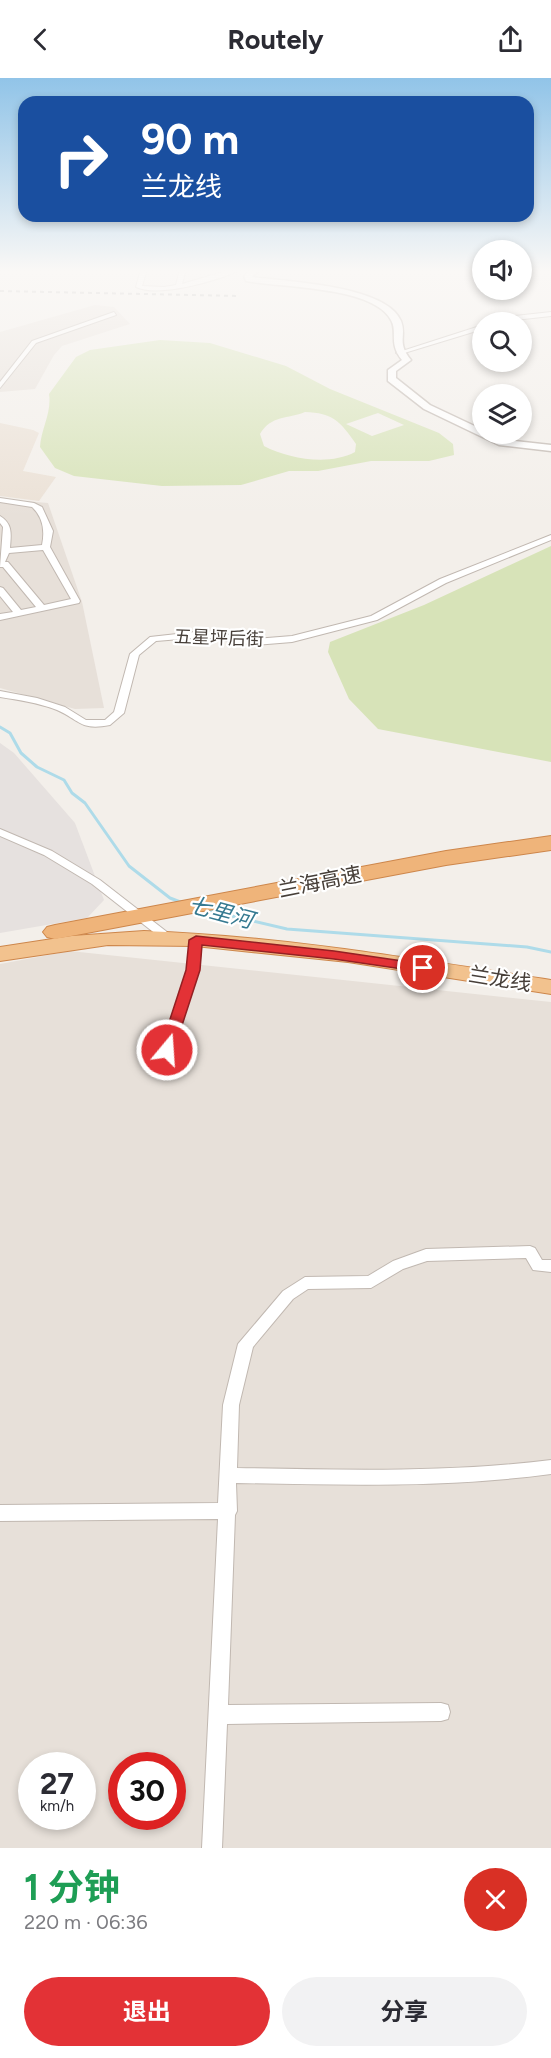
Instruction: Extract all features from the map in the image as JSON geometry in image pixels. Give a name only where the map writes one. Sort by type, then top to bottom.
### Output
[{"type":"highway","name":"兰海高速","points":[[162,922],[446,858],[551,843]]},
{"type":"highway","name":"兰海高速","points":[[57,938],[227,912],[453,869],[551,854]]},
{"type":"highway","name":"兰龙线","points":[[57,938],[143,937],[162,922]]},
{"type":"highway","name":"兰龙线","points":[[162,922],[196,940],[271,948],[551,987]]},
{"type":"highway","name":"兰龙线","points":[[162,922],[271,948]]},
{"type":"highway","points":[[0,943],[57,938]]},
{"type":"highway","points":[[0,954],[57,938]]},
{"type":"street","points":[[0,386],[27,352]]},
{"type":"street","points":[[404,352],[399,353],[406,360],[392,370],[391,379],[427,407],[502,443],[551,448]]},
{"type":"street","points":[[0,617],[76,601],[46,547],[49,531],[39,509],[34,505],[3,503]]},
{"type":"street","points":[[0,518],[7,527],[6,550],[1,557],[0,565],[5,564],[42,608]]},
{"type":"street","name":"五星坪后街","points":[[0,694],[37,700],[62,709],[84,723],[107,723],[119,713],[135,654],[153,639],[204,634],[255,642],[292,639],[374,618],[443,582],[551,537]]},
{"type":"street","points":[[6,550],[46,547]]},
{"type":"street","points":[[0,590],[19,613]]},
{"type":"street","points":[[0,832],[48,853],[162,922]]},
{"type":"street","points":[[167,1050],[193,970],[196,940]]},
{"type":"street","points":[[212,1848],[231,1405],[246,1344],[288,1295],[305,1283],[371,1282],[398,1265],[426,1254],[530,1252],[538,1266],[551,1266]]},
{"type":"street","points":[[229,1475],[400,1479],[504,1474],[551,1467]]},
{"type":"street","points":[[0,1513],[228,1511]]},
{"type":"street","points":[[218,1715],[441,1712]]},
{"type":"shaded area","points":[[0,352],[57,352],[35,389],[0,392]]},
{"type":"shaded area","points":[[0,423],[39,433],[23,471],[56,477],[39,501],[0,496]]},
{"type":"shaded area","points":[[0,499],[48,503],[82,602],[104,708],[75,709],[0,688]]},
{"type":"shaded area","points":[[0,743],[14,753],[75,823],[104,900],[87,918],[0,933]]},
{"type":"shaded area","points":[[70,951],[551,1002],[551,1848],[0,1848],[0,964]]},
{"type":"green space","points":[[87,352],[238,352],[286,366],[330,389],[439,433],[453,444],[454,455],[429,461],[371,461],[318,471],[289,471],[241,485],[162,486],[74,476],[55,468],[40,447],[49,407],[49,394],[76,357]],"holes":[[[305,412],[329,416],[340,424],[356,444],[355,452],[321,460],[297,457],[264,446],[260,434],[269,424]],[[378,413],[404,425],[372,436],[346,424]]]},
{"type":"green space","points":[[551,546],[551,762],[378,729],[349,699],[328,652],[330,642],[424,605]]},
{"type":"waterway","name":"七里河","points":[[0,727],[10,733],[21,753],[37,767],[64,780],[72,793],[85,803],[129,866],[170,898],[183,903]]},
{"type":"waterway","name":"七里河","points":[[202,909],[287,929],[527,947],[551,952]]},
{"type":"route","points":[[167,1050],[193,970],[196,940],[334,955],[423,968]]}]
